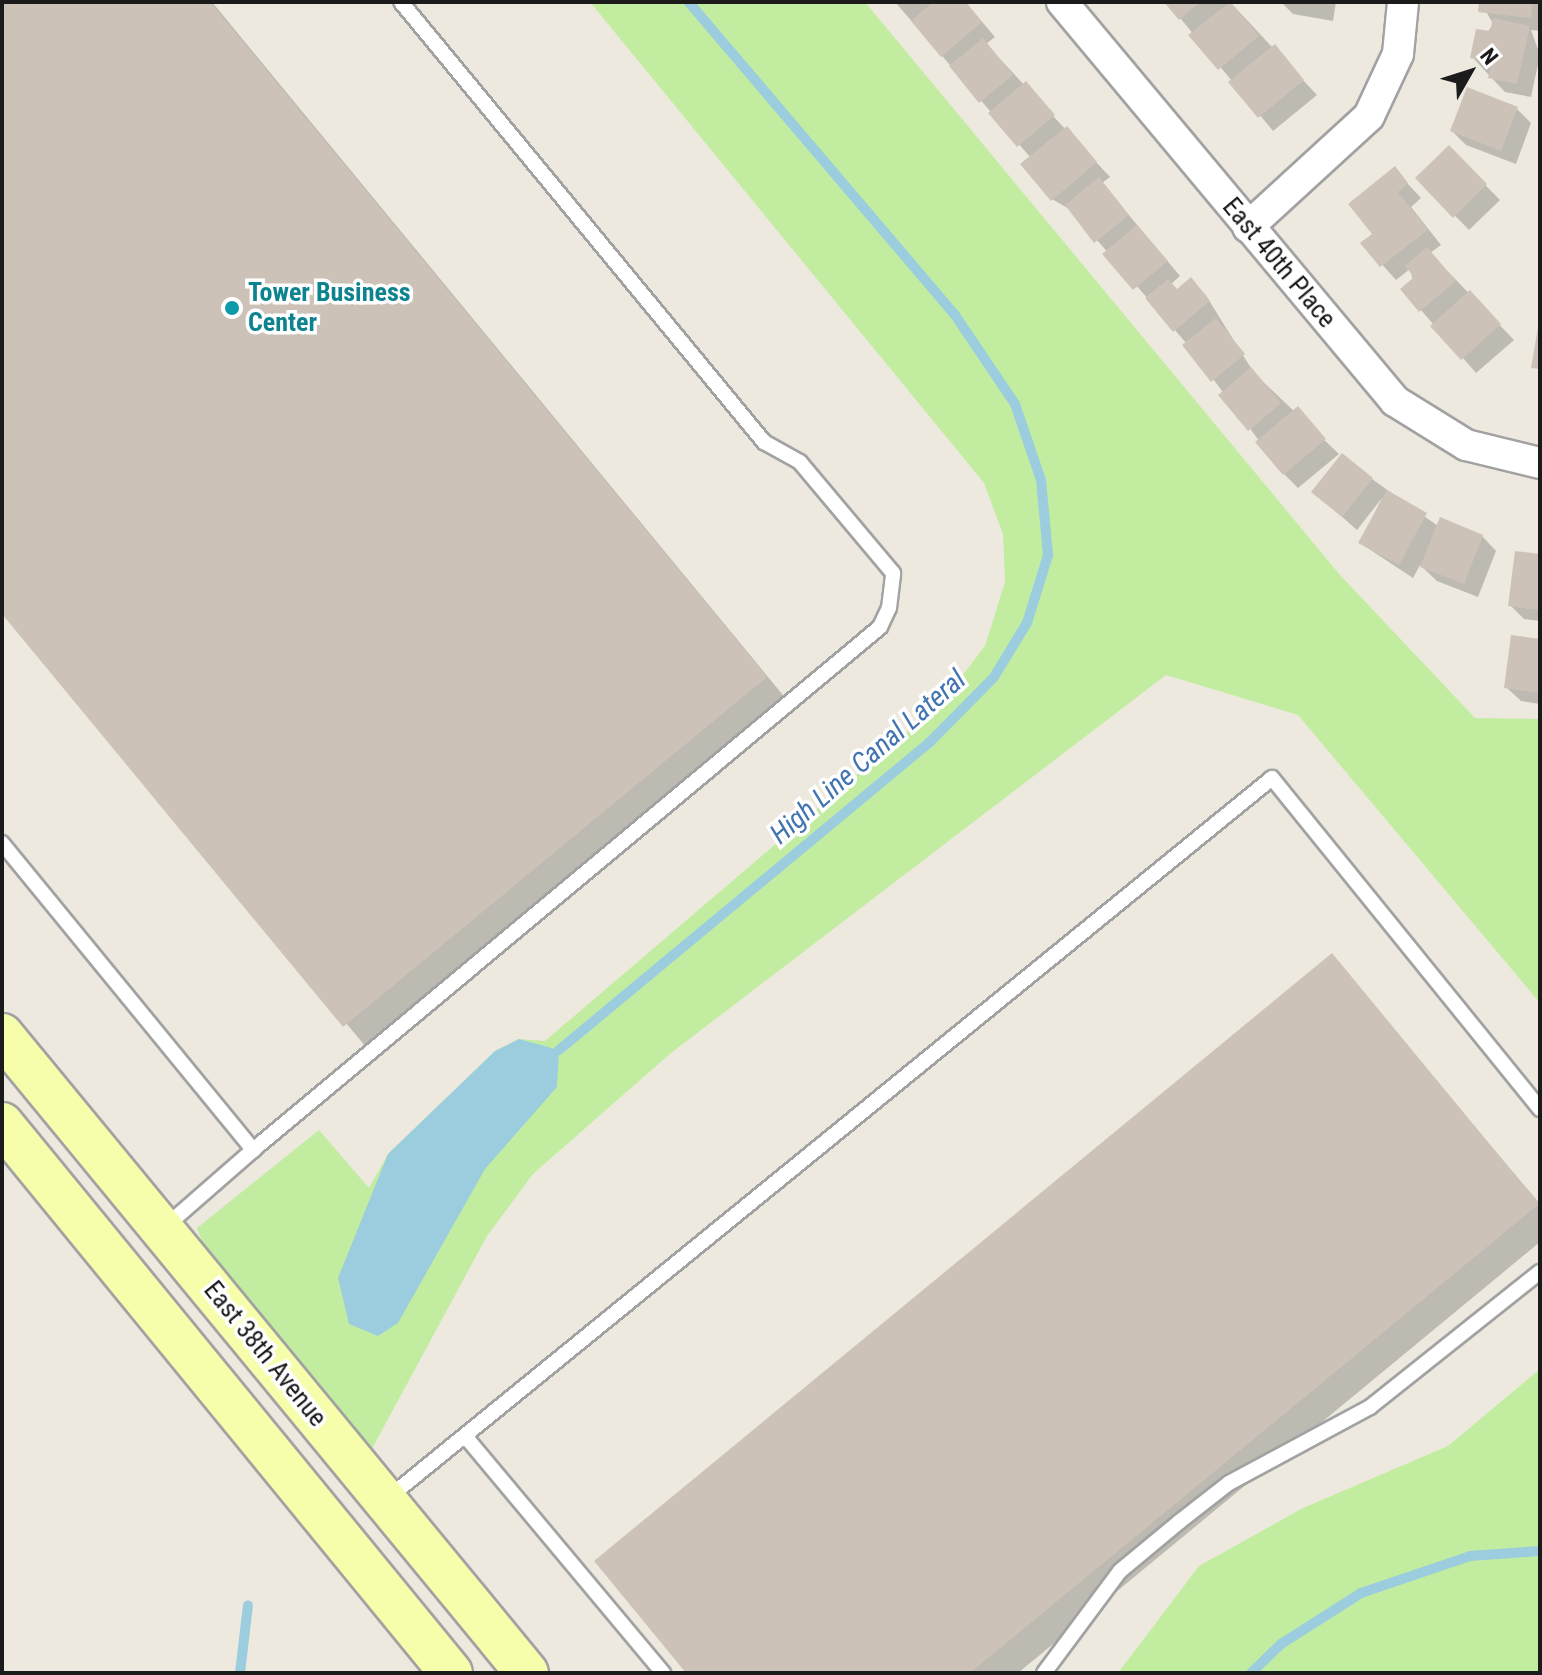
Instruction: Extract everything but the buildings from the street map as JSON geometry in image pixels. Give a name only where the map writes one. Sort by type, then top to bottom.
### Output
[{"type":"main road","name":"East 38th Avenue","points":[[2,1035],[527,1673]]},
{"type":"main road","points":[[2,1124],[451,1673]]},
{"type":"street","name":"East 40th Place","points":[[1062,2],[1395,401],[1466,445],[1540,463]]},
{"type":"street","points":[[1248,227],[1369,116],[1398,54],[1403,2]]},
{"type":"lane","points":[[163,1229],[253,1150],[880,627],[895,591],[893,573],[800,462],[764,442],[401,2]]},
{"type":"lane","points":[[385,1501],[1272,778],[1540,1109]]},
{"type":"lane","points":[[2,843],[253,1150]]},
{"type":"lane","points":[[1044,1673],[1120,1571],[1179,1522],[1229,1483],[1370,1407],[1540,1272]]},
{"type":"lane","points":[[465,1436],[663,1673]]},
{"type":"green space","points":[[590,2],[865,2],[1340,575],[1475,718],[1540,719],[1540,1003],[1298,715],[1166,675],[671,1053],[533,1174],[487,1236],[368,1456],[210,1263],[197,1228],[319,1130],[369,1188],[388,1154],[495,1051],[519,1039],[545,1041],[941,703],[985,646],[1005,582],[1003,534],[984,483]]},
{"type":"green space","points":[[1540,1369],[1540,1673],[1118,1673],[1199,1566],[1303,1508],[1448,1446]]},
{"type":"water","points":[[519,1039],[559,1050],[557,1087],[485,1169],[398,1323],[378,1336],[349,1324],[338,1278],[388,1154],[495,1051]]},
{"type":"waterway","name":"High Line Canal Lateral","points":[[559,1050],[930,742],[994,677],[1027,623],[1048,555],[1041,480],[1015,404],[955,315],[689,2]]},
{"type":"waterway","points":[[1251,1673],[1281,1644],[1361,1593],[1470,1556],[1540,1551]]},
{"type":"waterway","points":[[240,1673],[248,1605]]},
{"type":"place","name":"Tower Business Center","points":[[232,308]]}]
